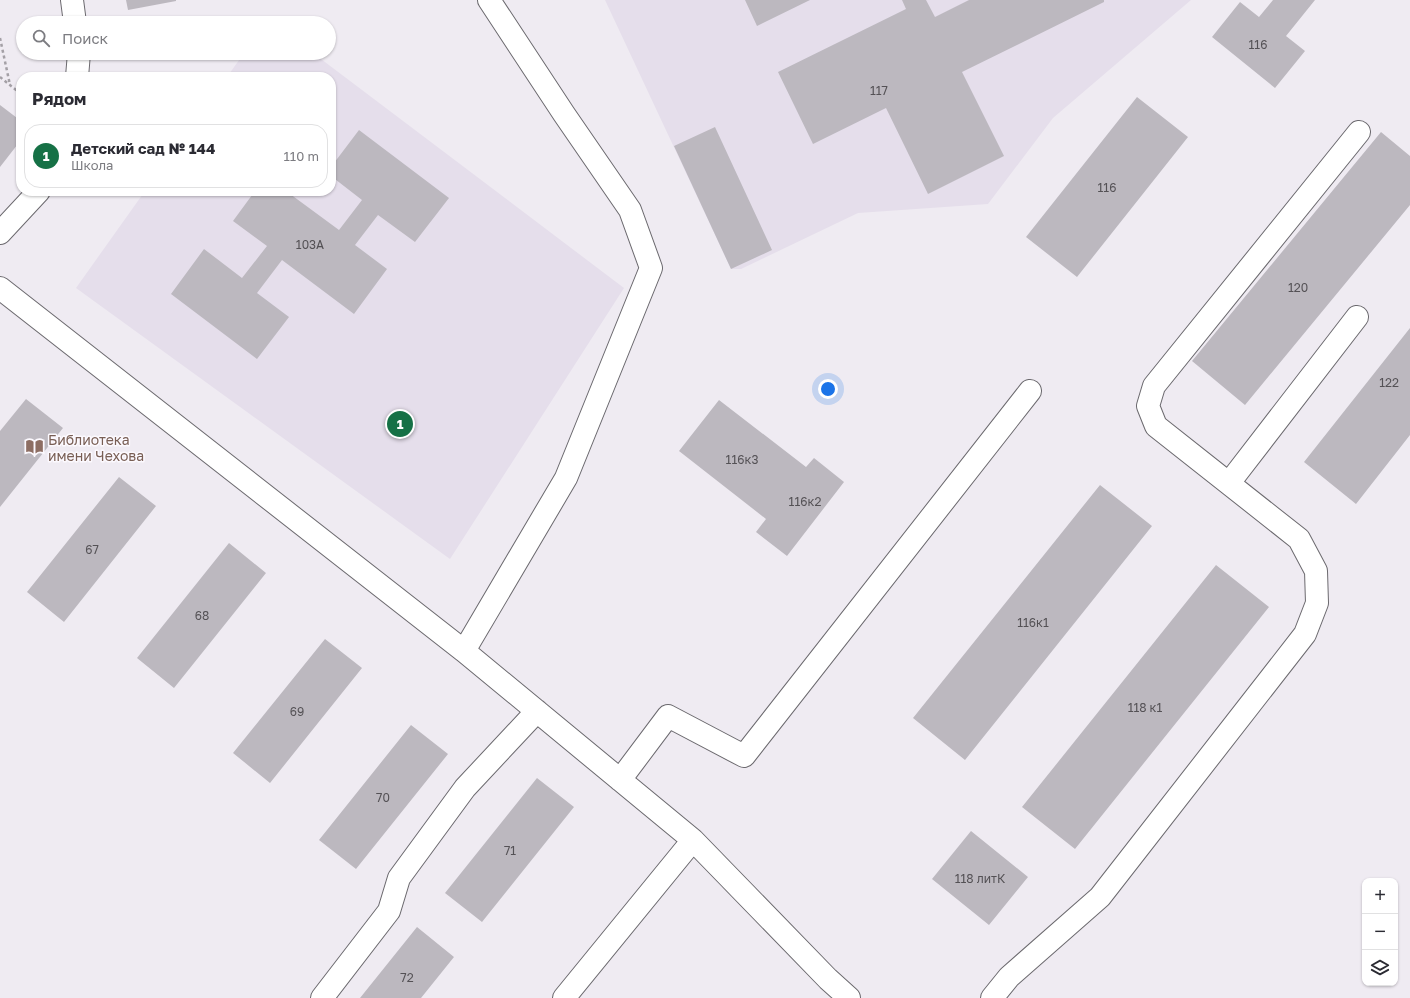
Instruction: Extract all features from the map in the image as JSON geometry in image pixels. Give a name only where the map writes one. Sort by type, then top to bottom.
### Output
[{"type":"street","points":[[72,0],[74,16]]},
{"type":"street","points":[[464,651],[566,478],[651,268],[630,210],[564,114],[489,0]]},
{"type":"street","points":[[77,72],[78,60]]},
{"type":"street","points":[[992,998],[1009,977],[1100,897],[1305,634],[1317,603],[1316,571],[1299,538],[1156,426],[1148,406],[1154,386],[1359,132]]},
{"type":"street","points":[[0,232],[34,196]]},
{"type":"street","points":[[0,288],[464,651],[693,840],[828,979],[849,998]]},
{"type":"street","points":[[1229,483],[1357,317]]},
{"type":"street","points":[[620,780],[668,716],[744,756],[1030,391]]},
{"type":"street","points":[[322,998],[389,911],[400,878],[461,794],[537,711]]},
{"type":"street","points":[[564,998],[693,840]]},
{"type":"path","points":[[0,38],[10,85]]},
{"type":"path","points":[[0,78],[16,90]]},
{"type":"shaded area","points":[[605,0],[1191,0],[1053,118],[988,204],[858,213],[741,269],[731,269]]},
{"type":"shaded area","points":[[239,60],[322,60],[624,288],[450,559],[76,288],[141,196],[336,196],[336,72],[231,72]]},
{"type":"building","points":[[126,0],[176,0],[176,1],[128,10]]},
{"type":"building","points":[[745,0],[810,0],[757,26]]},
{"type":"building","points":[[902,0],[926,0],[935,17],[969,0],[1104,0],[1104,2],[962,72],[1004,156],[928,194],[886,108],[813,144],[778,72],[906,9]]},
{"type":"building","points":[[1273,0],[1315,0],[1286,36],[1305,51],[1275,88],[1212,37],[1240,2],[1259,17]]},
{"type":"building","points":[[1137,97],[1188,137],[1077,277],[1026,237]]},
{"type":"building","points":[[0,105],[16,117],[16,146],[0,167]]},
{"type":"building","points":[[715,127],[772,250],[731,269],[674,146]]},
{"type":"building","points":[[359,130],[449,198],[415,242],[378,215],[355,245],[387,269],[354,314],[282,260],[257,293],[289,317],[257,359],[171,294],[204,249],[242,278],[267,246],[233,221],[251,196],[293,196],[339,230],[362,200],[336,180],[336,160]]},
{"type":"building","points":[[1381,132],[1410,156],[1410,205],[1245,405],[1192,361]]},
{"type":"building","points":[[1410,328],[1410,435],[1356,504],[1304,462]]},
{"type":"building","points":[[26,399],[63,428],[0,507],[0,431]]},
{"type":"building","points":[[719,400],[806,467],[814,458],[844,482],[787,556],[756,532],[766,519],[679,451]]},
{"type":"building","points":[[119,477],[156,506],[64,622],[27,592]]},
{"type":"building","points":[[1100,485],[1152,526],[965,760],[913,718]]},
{"type":"building","points":[[229,543],[266,573],[174,688],[137,658]]},
{"type":"building","points":[[1216,565],[1269,607],[1075,849],[1022,807]]},
{"type":"building","points":[[325,639],[362,668],[270,783],[233,753]]},
{"type":"building","points":[[411,725],[448,754],[356,869],[319,840]]},
{"type":"building","points":[[537,778],[574,807],[482,922],[445,893]]},
{"type":"building","points":[[971,831],[1028,877],[989,925],[932,879]]},
{"type":"building","points":[[417,927],[454,957],[421,998],[360,998]]},
{"type":"place","name":"Детский сад № 144","points":[[400,424]]},
{"type":"place","name":"Библиотека имени Чехова","points":[[35,447]]}]
